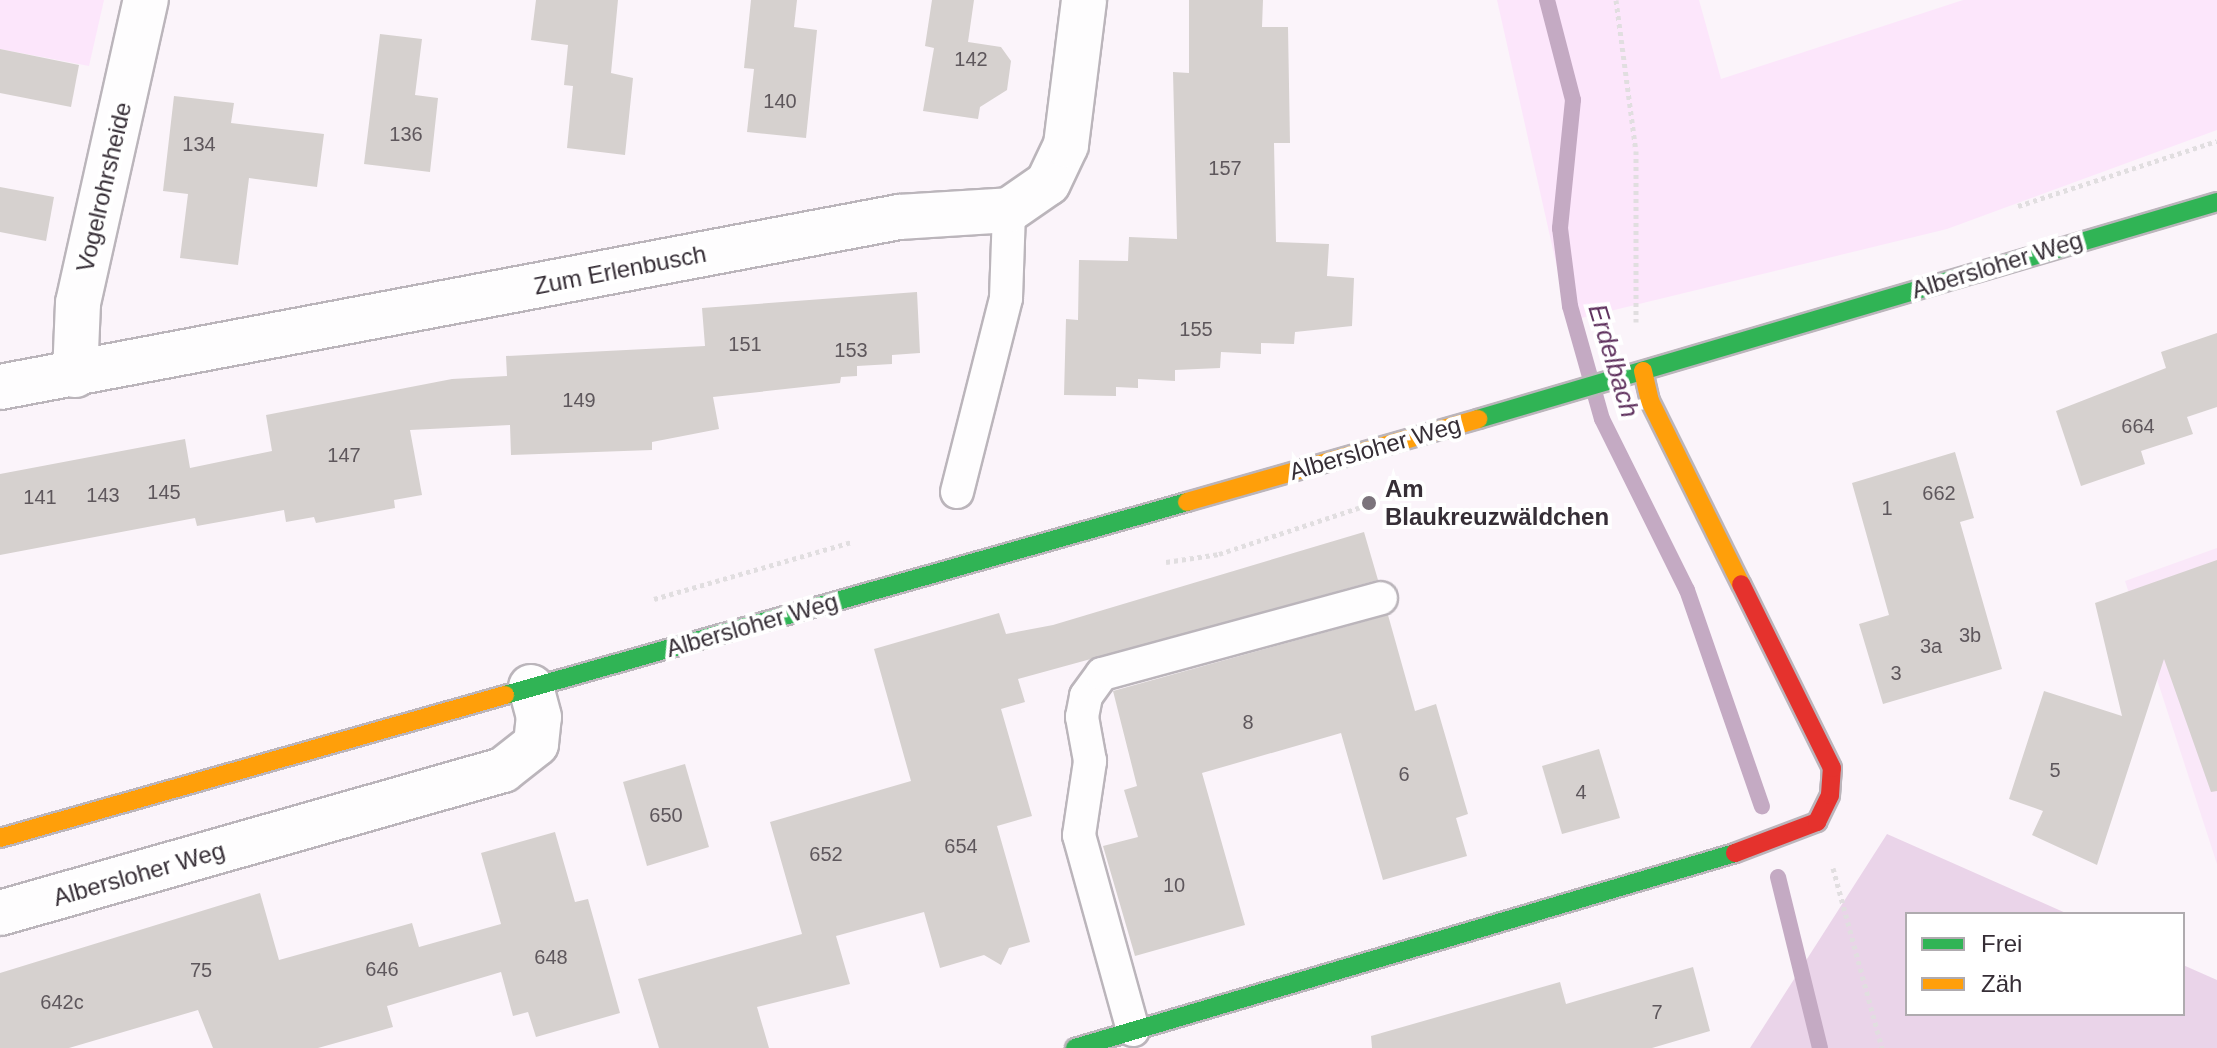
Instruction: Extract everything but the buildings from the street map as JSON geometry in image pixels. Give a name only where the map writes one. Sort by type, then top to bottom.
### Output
[{"type":"main road","name":"Albersloher Weg","points":[[0,838],[1568,393],[2217,202]]},
{"type":"main road","points":[[1075,1048],[1793,836],[1817,822],[1830,795],[1832,768],[1650,401],[1643,371]]},
{"type":"street","name":"Vogelrohrsheide","points":[[75,375],[78,303],[146,0]]},
{"type":"street","points":[[1009,210],[1048,183],[1066,145],[1084,0]]},
{"type":"street","name":"Zum Erlenbusch","points":[[0,387],[899,217],[1009,210]]},
{"type":"street","name":"Albersloher Weg","points":[[0,913],[503,770],[536,744],[539,717],[531,687]]},
{"type":"lane","points":[[957,492],[1006,298],[1009,210]]},
{"type":"lane","points":[[1133,1030],[1079,835],[1090,761],[1082,717],[1086,696],[1102,674],[1381,598]]},
{"type":"path","points":[[1616,0],[1636,151],[1636,325]]},
{"type":"path","points":[[1842,895],[1882,1048]]},
{"type":"shaded area","points":[[0,0],[104,0],[89,66],[0,49]]},
{"type":"shaded area","points":[[1497,0],[1699,0],[1721,79],[1963,0],[2217,0],[2217,130],[1947,229],[1569,321]]},
{"type":"shaded area","points":[[2217,548],[2217,864],[2125,581]]},
{"type":"shaded area","points":[[1887,834],[2063,912],[1905,912],[1905,1016],[2185,1016],[2185,966],[2217,980],[2217,1048],[1750,1048]]},
{"type":"waterway","name":"Erdelbach","points":[[1547,0],[1573,100],[1560,228],[1570,306],[1602,419],[1687,590],[1762,806]]},
{"type":"waterway","name":"Erdelbach","points":[[1778,877],[1820,1048]]},
{"type":"traffic: fast","points":[[1478,419],[2217,202]]},
{"type":"traffic: fast","points":[[505,695],[1187,502]]},
{"type":"traffic: fast","points":[[1075,1048],[1735,853]]},
{"type":"traffic: slow","points":[[1643,371],[1650,401],[1741,584]]},
{"type":"traffic: slow","points":[[1187,502],[1478,419]]},
{"type":"traffic: slow","points":[[0,838],[505,695]]},
{"type":"traffic: jam","points":[[1735,853],[1817,822],[1830,795],[1832,768],[1741,584]]},
{"type":"place","name":"Am Blaukreuzwäldchen","points":[[1369,503]]}]
